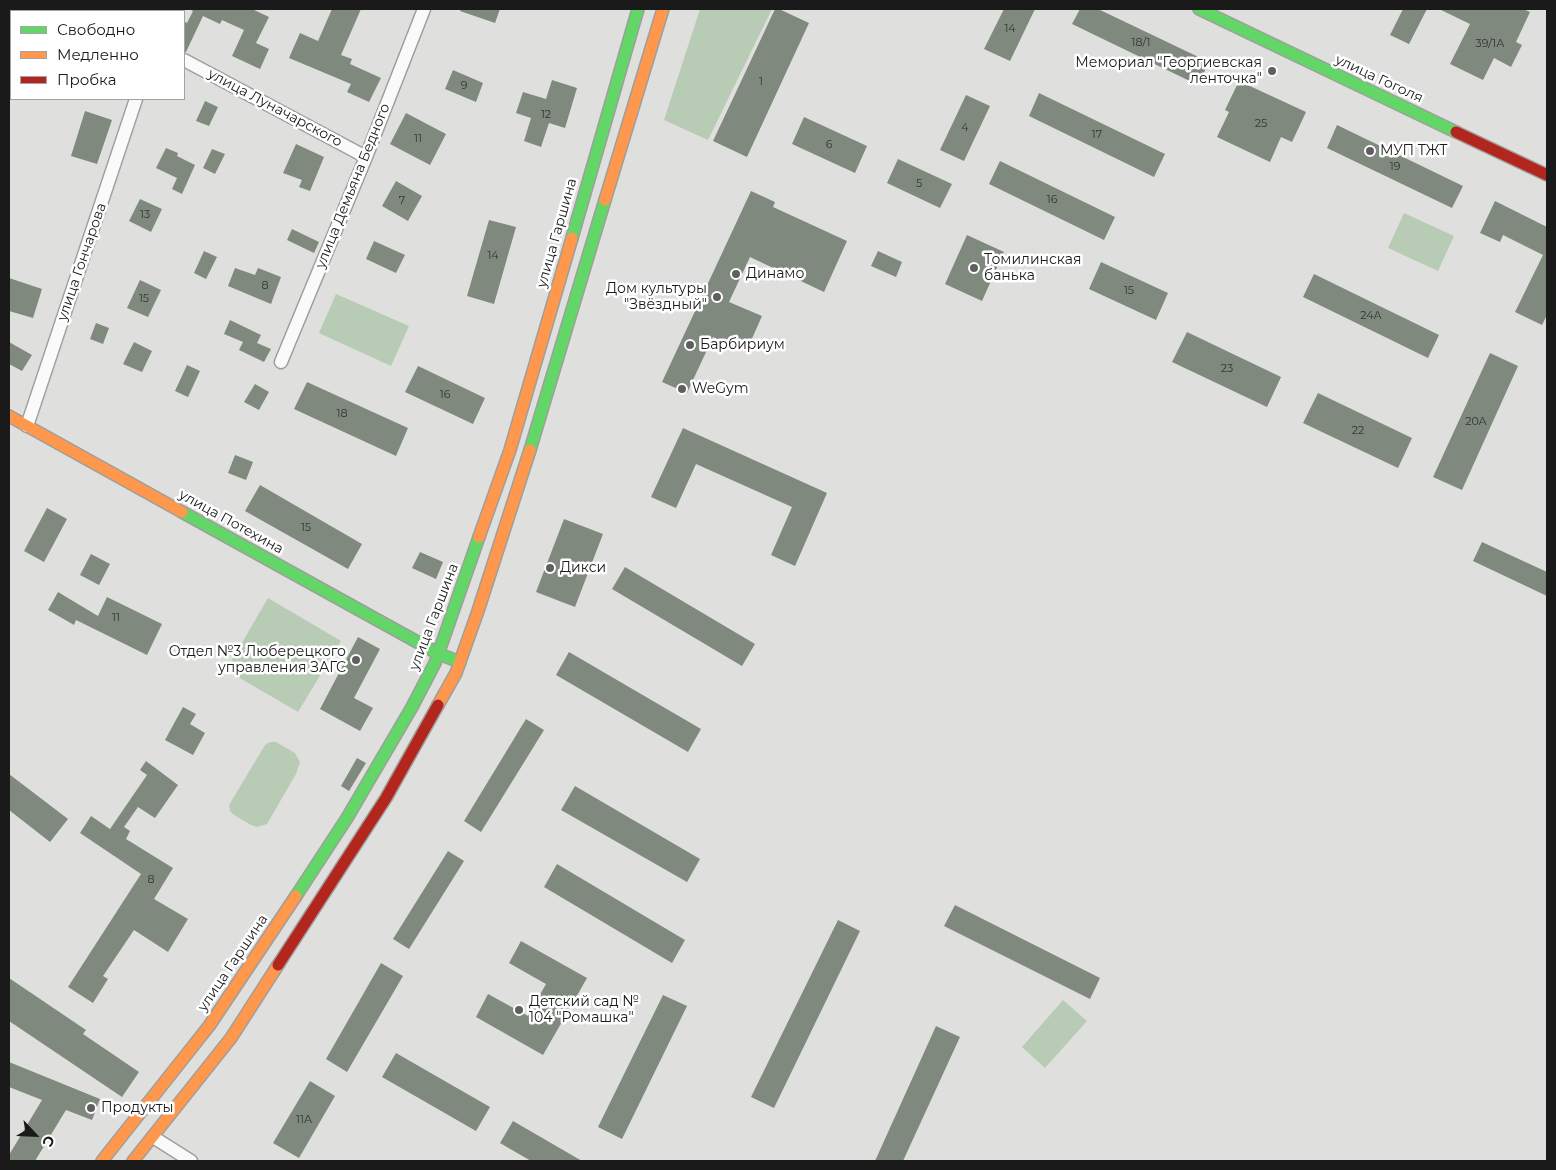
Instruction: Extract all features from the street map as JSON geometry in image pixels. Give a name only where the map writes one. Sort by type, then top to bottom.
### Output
[{"type":"main road","name":"улица Гаршина","points":[[102,1161],[209,1026],[307,879],[358,801],[412,707],[439,654],[510,450],[638,9]]},
{"type":"main road","points":[[133,1161],[231,1038],[386,798],[432,717],[460,662],[528,456],[663,9]]},
{"type":"main road","name":"улица Гоголя","points":[[1199,9],[1547,175]]},
{"type":"main road","name":"улица Потехина","points":[[9,416],[439,654],[460,662]]},
{"type":"street","name":"улица Демьяна Бедного","points":[[281,362],[366,157],[424,9]]},
{"type":"street","name":"улица Луначарского","points":[[185,61],[366,157]]},
{"type":"street","name":"улица Гончарова","points":[[27,426],[136,100]]},
{"type":"street","points":[[153,1137],[190,1161]]},
{"type":"green space","points":[[700,9],[772,9],[708,140],[664,120]]},
{"type":"green space","points":[[1404,213],[1454,236],[1438,271],[1388,248]]},
{"type":"green space","points":[[336,294],[409,326],[391,366],[319,333]]},
{"type":"green space","points":[[268,598],[341,641],[298,712],[226,670]]},
{"type":"green space","points":[[270,742],[276,742],[295,753],[300,762],[296,774],[267,824],[257,827],[234,815],[230,811],[229,805],[265,745]]},
{"type":"green space","points":[[1063,1000],[1087,1021],[1045,1068],[1022,1047]]},
{"type":"building","points":[[189,9],[252,9],[269,17],[256,43],[269,49],[260,69],[232,56],[244,30],[222,20],[220,24],[203,16],[185,52],[185,22],[187,23],[193,11]]},
{"type":"building","points":[[332,9],[361,9],[341,55],[352,59],[350,64],[381,78],[369,102],[347,92],[351,84],[289,58],[300,33],[318,41]]},
{"type":"building","points":[[461,9],[500,9],[495,23],[460,11]]},
{"type":"building","points":[[775,9],[779,9],[809,23],[747,157],[713,141]]},
{"type":"building","points":[[1004,9],[1035,9],[1010,61],[984,49]]},
{"type":"building","points":[[1080,9],[1098,9],[1209,62],[1198,85],[1072,24]]},
{"type":"building","points":[[1403,9],[1427,9],[1409,44],[1390,35]]},
{"type":"building","points":[[1439,9],[1523,9],[1530,12],[1516,42],[1522,45],[1511,67],[1494,58],[1483,80],[1450,64],[1470,24]]},
{"type":"building","points":[[453,70],[483,83],[476,102],[445,89]]},
{"type":"building","points":[[552,80],[577,88],[565,128],[549,123],[541,147],[524,141],[531,118],[516,113],[523,92],[546,99]]},
{"type":"building","points":[[1239,81],[1306,112],[1292,142],[1281,137],[1270,162],[1217,137],[1229,112],[1225,110]]},
{"type":"building","points":[[1039,93],[1165,154],[1154,177],[1029,116]]},
{"type":"building","points":[[966,95],[990,106],[964,161],[940,150]]},
{"type":"building","points":[[205,101],[218,107],[209,126],[196,121]]},
{"type":"building","points":[[85,111],[112,120],[97,164],[71,156]]},
{"type":"building","points":[[406,113],[446,134],[430,165],[390,144]]},
{"type":"building","points":[[804,117],[867,146],[855,173],[792,144]]},
{"type":"building","points":[[1337,125],[1463,186],[1452,208],[1327,148]]},
{"type":"building","points":[[296,144],[324,157],[310,191],[299,187],[302,180],[283,173]]},
{"type":"building","points":[[166,148],[178,153],[177,156],[195,165],[182,194],[172,189],[177,178],[156,168]]},
{"type":"building","points":[[212,149],[225,154],[215,174],[203,168]]},
{"type":"building","points":[[898,159],[952,184],[940,208],[887,183]]},
{"type":"building","points":[[1000,161],[1115,217],[1104,240],[989,184]]},
{"type":"building","points":[[396,181],[422,196],[408,221],[382,206]]},
{"type":"building","name":"Дом культуры \"Звёздный\"","points":[[751,191],[775,202],[773,207],[847,241],[824,292],[750,257],[729,302],[762,316],[746,352],[713,337],[687,393],[662,382]]},
{"type":"building","points":[[140,199],[162,209],[151,232],[129,221]]},
{"type":"building","points":[[1495,201],[1547,227],[1547,315],[1542,325],[1515,312],[1543,255],[1503,235],[1500,242],[1480,233]]},
{"type":"building","points":[[489,220],[516,227],[494,304],[467,296]]},
{"type":"building","points":[[292,229],[319,242],[314,253],[287,240]]},
{"type":"building","name":"Томилинская банька","points":[[967,235],[1004,252],[982,301],[945,284]]},
{"type":"building","points":[[374,241],[405,255],[396,273],[366,259]]},
{"type":"building","points":[[204,251],[217,257],[206,279],[194,273]]},
{"type":"building","points":[[878,251],[902,262],[896,277],[871,266]]},
{"type":"building","points":[[1101,262],[1168,293],[1156,320],[1089,289]]},
{"type":"building","points":[[235,268],[255,275],[258,268],[281,277],[271,304],[228,286]]},
{"type":"building","points":[[1314,274],[1439,335],[1428,358],[1303,297]]},
{"type":"building","points":[[9,278],[42,289],[33,318],[9,311]]},
{"type":"building","points":[[140,280],[161,290],[148,317],[127,308]]},
{"type":"building","points":[[230,320],[261,335],[257,343],[271,349],[264,362],[239,350],[243,342],[224,334]]},
{"type":"building","points":[[96,323],[109,328],[103,344],[90,339]]},
{"type":"building","points":[[1187,332],[1281,377],[1267,407],[1172,362]]},
{"type":"building","points":[[9,342],[32,355],[22,371],[9,364]]},
{"type":"building","points":[[134,342],[152,351],[142,372],[123,364]]},
{"type":"building","points":[[1490,353],[1518,366],[1462,490],[1433,477]]},
{"type":"building","points":[[187,365],[200,371],[188,397],[175,391]]},
{"type":"building","points":[[418,366],[485,398],[473,424],[405,392]]},
{"type":"building","points":[[307,382],[408,428],[396,456],[294,409]]},
{"type":"building","points":[[255,384],[269,392],[259,410],[244,402]]},
{"type":"building","points":[[1318,393],[1412,438],[1398,468],[1303,423]]},
{"type":"building","points":[[683,428],[827,493],[795,566],[771,555],[792,507],[696,464],[676,508],[651,497]]},
{"type":"building","points":[[235,455],[253,462],[246,480],[228,473]]},
{"type":"building","points":[[260,485],[362,544],[348,569],[245,511]]},
{"type":"building","points":[[47,508],[67,519],[44,562],[24,551]]},
{"type":"building","points":[[564,519],[603,534],[575,607],[536,592]]},
{"type":"building","points":[[1482,542],[1547,572],[1547,596],[1473,561]]},
{"type":"building","points":[[420,552],[443,562],[436,579],[412,568]]},
{"type":"building","points":[[91,554],[110,564],[99,585],[80,575]]},
{"type":"building","points":[[625,567],[755,644],[742,666],[612,589]]},
{"type":"building","points":[[58,592],[98,616],[107,597],[162,624],[147,655],[76,620],[74,625],[48,610]]},
{"type":"building","points":[[358,637],[380,649],[354,698],[373,708],[360,731],[320,709]]},
{"type":"building","points":[[569,652],[701,729],[688,752],[556,675]]},
{"type":"building","points":[[183,707],[196,714],[190,724],[205,733],[193,755],[165,740]]},
{"type":"building","points":[[526,719],[544,730],[481,832],[464,821]]},
{"type":"building","points":[[357,758],[366,763],[349,791],[341,786]]},
{"type":"building","points":[[146,761],[178,785],[155,818],[138,807],[124,827],[130,831],[126,839],[173,868],[154,899],[188,919],[168,952],[134,930],[103,976],[108,979],[93,1003],[68,987],[141,874],[80,833],[91,816],[110,829],[147,775],[140,770]]},
{"type":"building","points":[[9,774],[68,819],[50,842],[9,810]]},
{"type":"building","points":[[575,786],[700,859],[687,882],[561,810]]},
{"type":"building","points":[[448,851],[464,861],[409,949],[393,939]]},
{"type":"building","points":[[557,864],[685,940],[672,963],[544,887]]},
{"type":"building","points":[[955,905],[1100,978],[1090,999],[944,926]]},
{"type":"building","points":[[838,920],[860,931],[774,1108],[751,1097]]},
{"type":"building","points":[[521,941],[587,978],[543,1055],[476,1017],[488,994],[528,1016],[546,984],[509,963]]},
{"type":"building","points":[[381,963],[403,976],[347,1072],[326,1059]]},
{"type":"building","points":[[9,978],[86,1030],[83,1034],[139,1072],[122,1097],[9,1021]]},
{"type":"building","points":[[663,995],[687,1006],[622,1139],[598,1127]]},
{"type":"building","points":[[936,1026],[960,1037],[903,1161],[875,1161]]},
{"type":"building","points":[[396,1053],[490,1107],[476,1131],[382,1077]]},
{"type":"building","points":[[9,1062],[100,1099],[92,1120],[66,1110],[35,1161],[9,1161],[9,1155],[42,1100],[9,1087]]},
{"type":"building","points":[[310,1081],[335,1096],[299,1158],[273,1143]]},
{"type":"building","points":[[513,1121],[582,1161],[531,1161],[500,1143]]},
{"type":"traffic: fast","points":[[572,238],[638,9]]},
{"type":"traffic: fast","points":[[1199,9],[1456,132]]},
{"type":"traffic: fast","points":[[530,450],[605,200]]},
{"type":"traffic: fast","points":[[182,512],[439,654],[460,662]]},
{"type":"traffic: fast","points":[[296,896],[347,818],[412,707],[435,663],[479,537]]},
{"type":"traffic: slow","points":[[605,200],[663,9]]},
{"type":"traffic: slow","points":[[479,537],[510,450],[572,238]]},
{"type":"traffic: slow","points":[[9,416],[182,512]]},
{"type":"traffic: slow","points":[[438,705],[456,673],[530,450]]},
{"type":"traffic: slow","points":[[102,1161],[209,1026],[296,896]]},
{"type":"traffic: slow","points":[[133,1161],[231,1038],[278,965]]},
{"type":"traffic: jam","points":[[1456,132],[1547,175]]},
{"type":"traffic: jam","points":[[278,965],[386,798],[438,705]]},
{"type":"place","name":"Мемориал \"Георгиевская ленточка\"","points":[[1272,71]]},
{"type":"place","name":"МУП ТЖТ","points":[[1370,151]]},
{"type":"place","name":"Томилинская банька","points":[[974,268]]},
{"type":"place","name":"Динамо","points":[[736,274]]},
{"type":"place","name":"Дом культуры \"Звёздный\"","points":[[717,297]]},
{"type":"place","name":"Барбириум","points":[[690,345]]},
{"type":"place","name":"WeGym","points":[[682,389]]},
{"type":"place","name":"Дикси","points":[[550,568]]},
{"type":"place","name":"Отдел №3 Люберецкого управления ЗАГС","points":[[356,660]]},
{"type":"place","name":"Детский сад № 104 \"Ромашка\"","points":[[519,1010]]},
{"type":"place","name":"Продукты","points":[[91,1108]]}]
